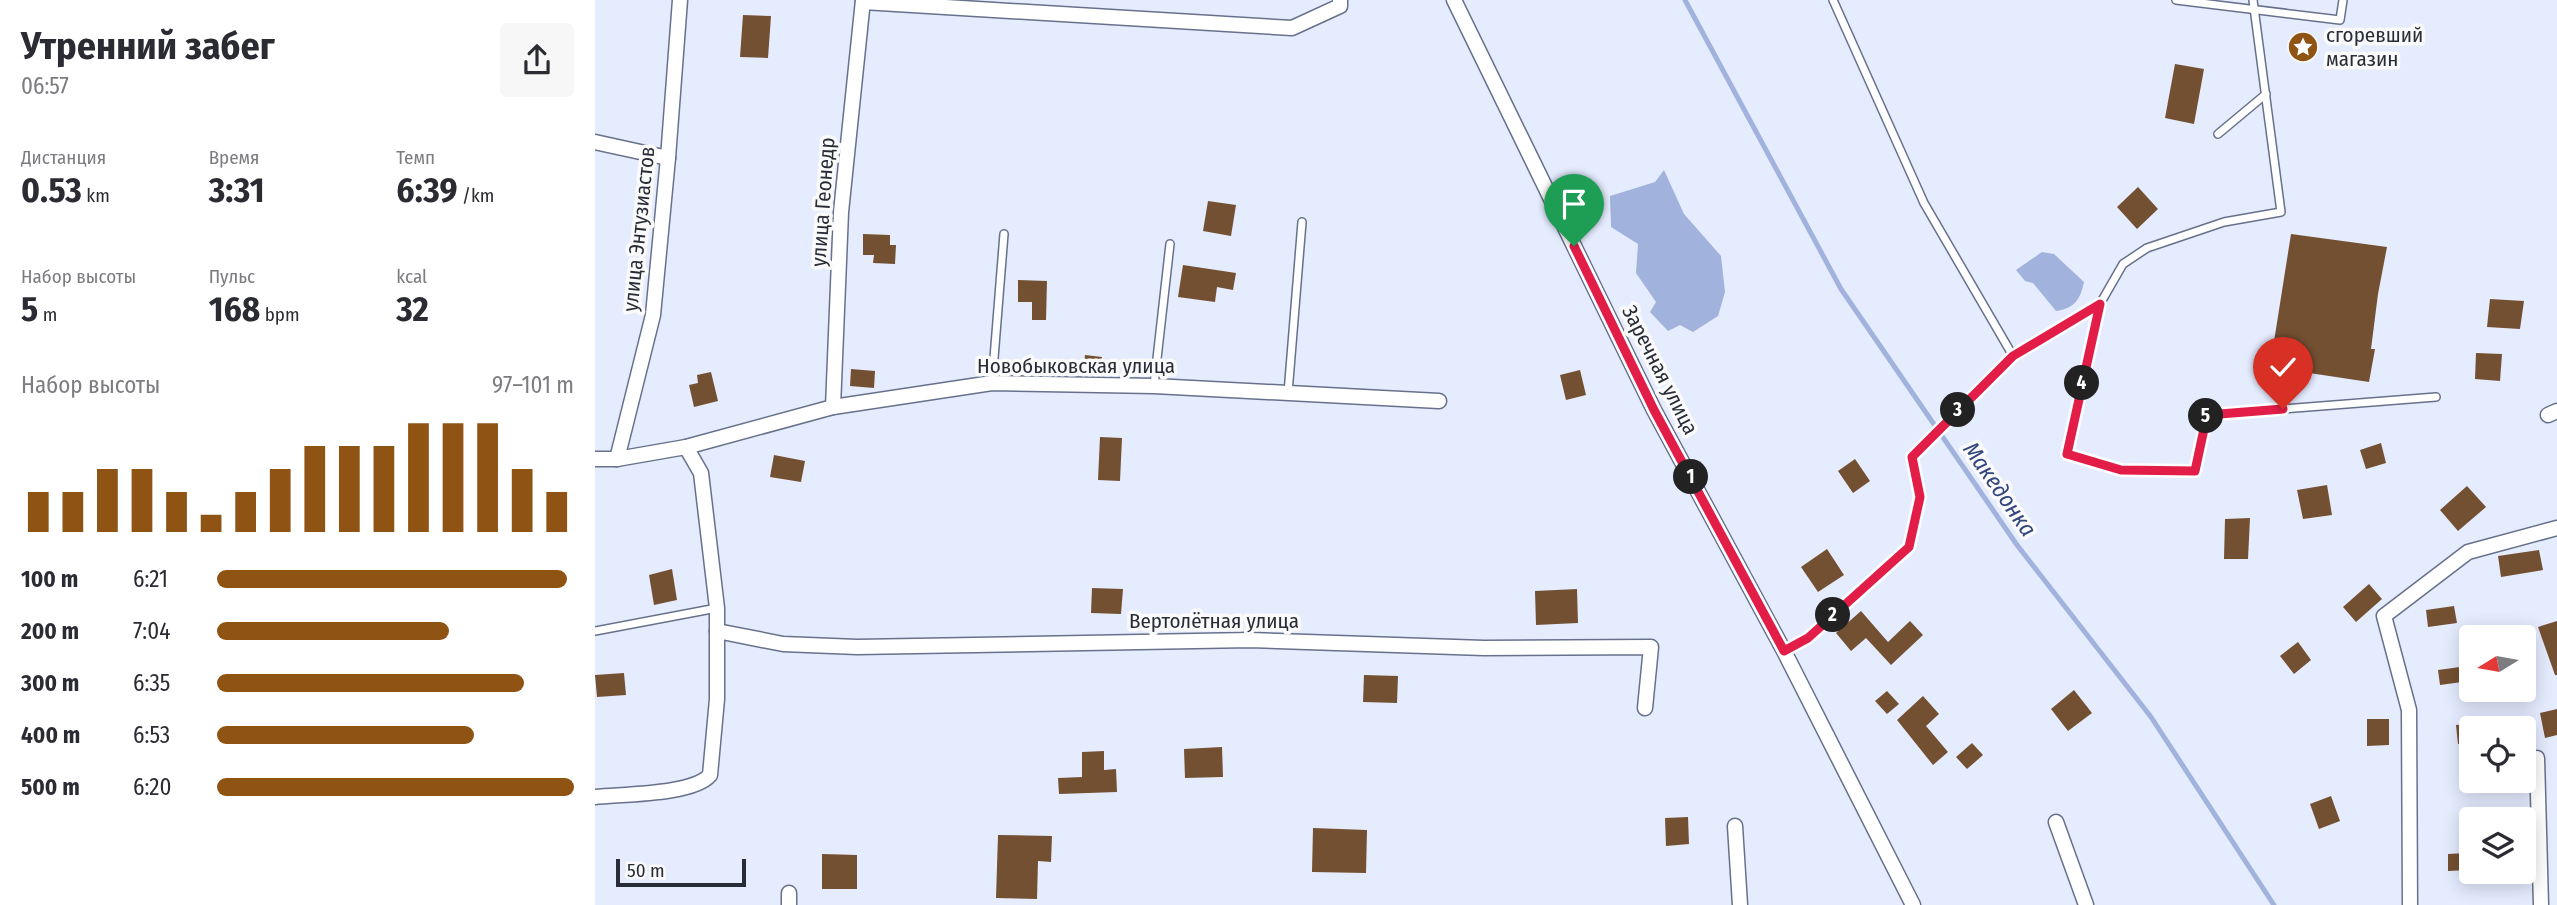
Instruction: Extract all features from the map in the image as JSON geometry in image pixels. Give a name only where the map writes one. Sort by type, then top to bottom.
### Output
[{"type":"street","name":"улица Энтузиастов","points":[[617,459],[653,315],[669,158],[680,0]]},
{"type":"street","points":[[863,1],[1292,28],[1340,6],[1340,0]]},
{"type":"street","name":"Заречная улица","points":[[1454,0],[1654,410],[1784,651],[1913,905]]},
{"type":"street","name":"улица Геонедр","points":[[833,407],[841,212],[863,1]]},
{"type":"street","points":[[595,142],[669,158]]},
{"type":"street","name":"Новобыковская улица","points":[[595,459],[617,459],[686,447],[833,407],[992,383],[1154,386],[1439,401]]},
{"type":"street","points":[[595,797],[677,789],[699,783],[710,775],[717,699],[717,608],[701,473],[686,447]]},
{"type":"street","points":[[2410,905],[2410,710],[2384,616],[2468,552],[2557,528]]},
{"type":"street","name":"Вертолётная улица","points":[[717,631],[783,644],[857,647],[1251,640],[1484,648],[1651,647],[1645,708]]},
{"type":"street","points":[[2537,758],[2541,905]]},
{"type":"street","points":[[2056,822],[2086,905]]},
{"type":"street","points":[[1735,826],[1740,905]]},
{"type":"lane","points":[[1833,0],[1924,203],[2013,356],[2100,304]]},
{"type":"lane","points":[[2176,0],[2340,20],[2343,0]]},
{"type":"lane","points":[[2253,0],[2281,212],[2224,222],[2147,248],[2123,264],[2100,304],[2067,454],[2121,470],[2195,471],[2207,415],[2436,397]]},
{"type":"lane","points":[[2218,134],[2266,94]]},
{"type":"lane","points":[[1288,393],[1302,222]]},
{"type":"lane","points":[[992,383],[1004,234]]},
{"type":"lane","points":[[1154,386],[1170,244]]},
{"type":"lane","points":[[595,631],[717,608]]},
{"type":"path","points":[[1784,651],[1808,638],[1909,547],[1920,497],[1912,457],[2013,356]]},
{"type":"water","points":[[1664,170],[1684,214],[1721,256],[1725,292],[1718,316],[1693,332],[1680,325],[1668,331],[1650,312],[1656,302],[1636,273],[1638,244],[1611,227],[1610,196],[1655,182]]},
{"type":"water","points":[[2042,252],[2054,254],[2084,282],[2081,294],[2068,308],[2056,311],[2033,283],[2025,281],[2016,270]]},
{"type":"building","points":[[743,15],[771,16],[768,58],[740,57]]},
{"type":"building","points":[[2175,64],[2204,69],[2194,124],[2165,118]]},
{"type":"building","points":[[2138,187],[2158,209],[2137,229],[2117,207]]},
{"type":"building","points":[[1208,201],[1236,205],[1231,236],[1203,231]]},
{"type":"building","points":[[863,234],[890,235],[890,245],[896,245],[895,264],[873,263],[874,255],[863,255]]},
{"type":"building","points":[[2291,234],[2387,247],[2378,294],[2371,349],[2375,349],[2369,382],[2270,367]]},
{"type":"building","points":[[1183,265],[1236,273],[1233,290],[1217,287],[1215,302],[1178,297]]},
{"type":"building","points":[[1018,280],[1047,281],[1046,320],[1032,320],[1032,302],[1018,302]]},
{"type":"building","points":[[2490,299],[2524,301],[2520,329],[2487,327]]},
{"type":"building","points":[[2476,353],[2502,354],[2500,381],[2475,379]]},
{"type":"building","points":[[1085,355],[1102,357],[1101,375],[1083,375]]},
{"type":"building","points":[[851,369],[875,371],[874,388],[850,386]]},
{"type":"building","points":[[1580,370],[1586,395],[1566,400],[1560,375]]},
{"type":"building","points":[[711,372],[718,401],[694,407],[689,385],[698,383],[697,375]]},
{"type":"building","points":[[1100,437],[1122,438],[1120,481],[1098,480]]},
{"type":"building","points":[[2381,443],[2386,463],[2366,469],[2360,450]]},
{"type":"building","points":[[774,455],[805,461],[801,482],[770,477]]},
{"type":"building","points":[[1855,459],[1870,481],[1853,493],[1838,471]]},
{"type":"building","points":[[2327,485],[2332,515],[2303,519],[2297,490]]},
{"type":"building","points":[[2467,486],[2486,507],[2458,531],[2440,510]]},
{"type":"building","points":[[2250,518],[2248,559],[2224,559],[2225,519]]},
{"type":"building","points":[[1827,549],[1844,575],[1818,592],[1801,567]]},
{"type":"building","points":[[2539,550],[2543,570],[2501,577],[2498,556]]},
{"type":"building","points":[[672,569],[677,600],[654,605],[649,575]]},
{"type":"building","points":[[2369,584],[2382,599],[2356,622],[2343,607]]},
{"type":"building","points":[[1092,588],[1123,589],[1121,614],[1091,613]]},
{"type":"building","points":[[1577,589],[1578,623],[1536,625],[1535,591]]},
{"type":"building","points":[[2454,606],[2457,623],[2428,627],[2426,610]]},
{"type":"building","points":[[1861,611],[1888,642],[1910,621],[1923,635],[1891,665],[1866,638],[1851,651],[1836,633]]},
{"type":"building","points":[[2557,621],[2557,675],[2555,675],[2538,627]]},
{"type":"building","points":[[2298,642],[2311,660],[2294,674],[2280,656]]},
{"type":"building","points":[[2459,667],[2459,682],[2440,685],[2438,670]]},
{"type":"building","points":[[624,673],[626,695],[597,697],[595,675]]},
{"type":"building","points":[[1364,675],[1398,676],[1397,703],[1363,702]]},
{"type":"building","points":[[2074,690],[2092,713],[2068,731],[2051,709]]},
{"type":"building","points":[[1887,691],[1899,704],[1887,714],[1875,701]]},
{"type":"building","points":[[1923,696],[1939,714],[1926,726],[1948,752],[1933,765],[1897,720]]},
{"type":"building","points":[[2557,709],[2557,735],[2545,738],[2540,713]]},
{"type":"building","points":[[2367,719],[2389,719],[2389,745],[2367,746]]},
{"type":"building","points":[[2456,725],[2459,725],[2459,744],[2458,744]]},
{"type":"building","points":[[1972,743],[1983,755],[1967,769],[1956,757]]},
{"type":"building","points":[[1222,747],[1223,777],[1185,778],[1184,749]]},
{"type":"building","points":[[1104,751],[1104,770],[1116,769],[1117,792],[1059,794],[1058,778],[1082,777],[1082,752]]},
{"type":"building","points":[[2331,796],[2340,821],[2319,829],[2310,804]]},
{"type":"building","points":[[1688,817],[1689,844],[1666,846],[1665,818]]},
{"type":"building","points":[[1313,828],[1367,830],[1366,873],[1312,872]]},
{"type":"building","points":[[998,835],[1052,836],[1051,862],[1038,861],[1037,899],[996,898]]},
{"type":"building","points":[[2459,853],[2459,870],[2448,871],[2448,854]]},
{"type":"building","points":[[822,854],[857,855],[857,889],[822,889]]},
{"type":"waterway","name":"Македонка","points":[[1685,0],[1841,289],[2017,545],[2151,717],[2274,905]]},
{"type":"place","name":"сгоревший магазин","points":[[2303,47]]},
{"type":"route","points":[[1574,246],[1654,410],[1784,651],[1808,638],[1909,547],[1920,497],[1912,457],[1929,438],[2013,356],[2100,304],[2067,454],[2121,470],[2195,471],[2207,415],[2283,409]]}]
